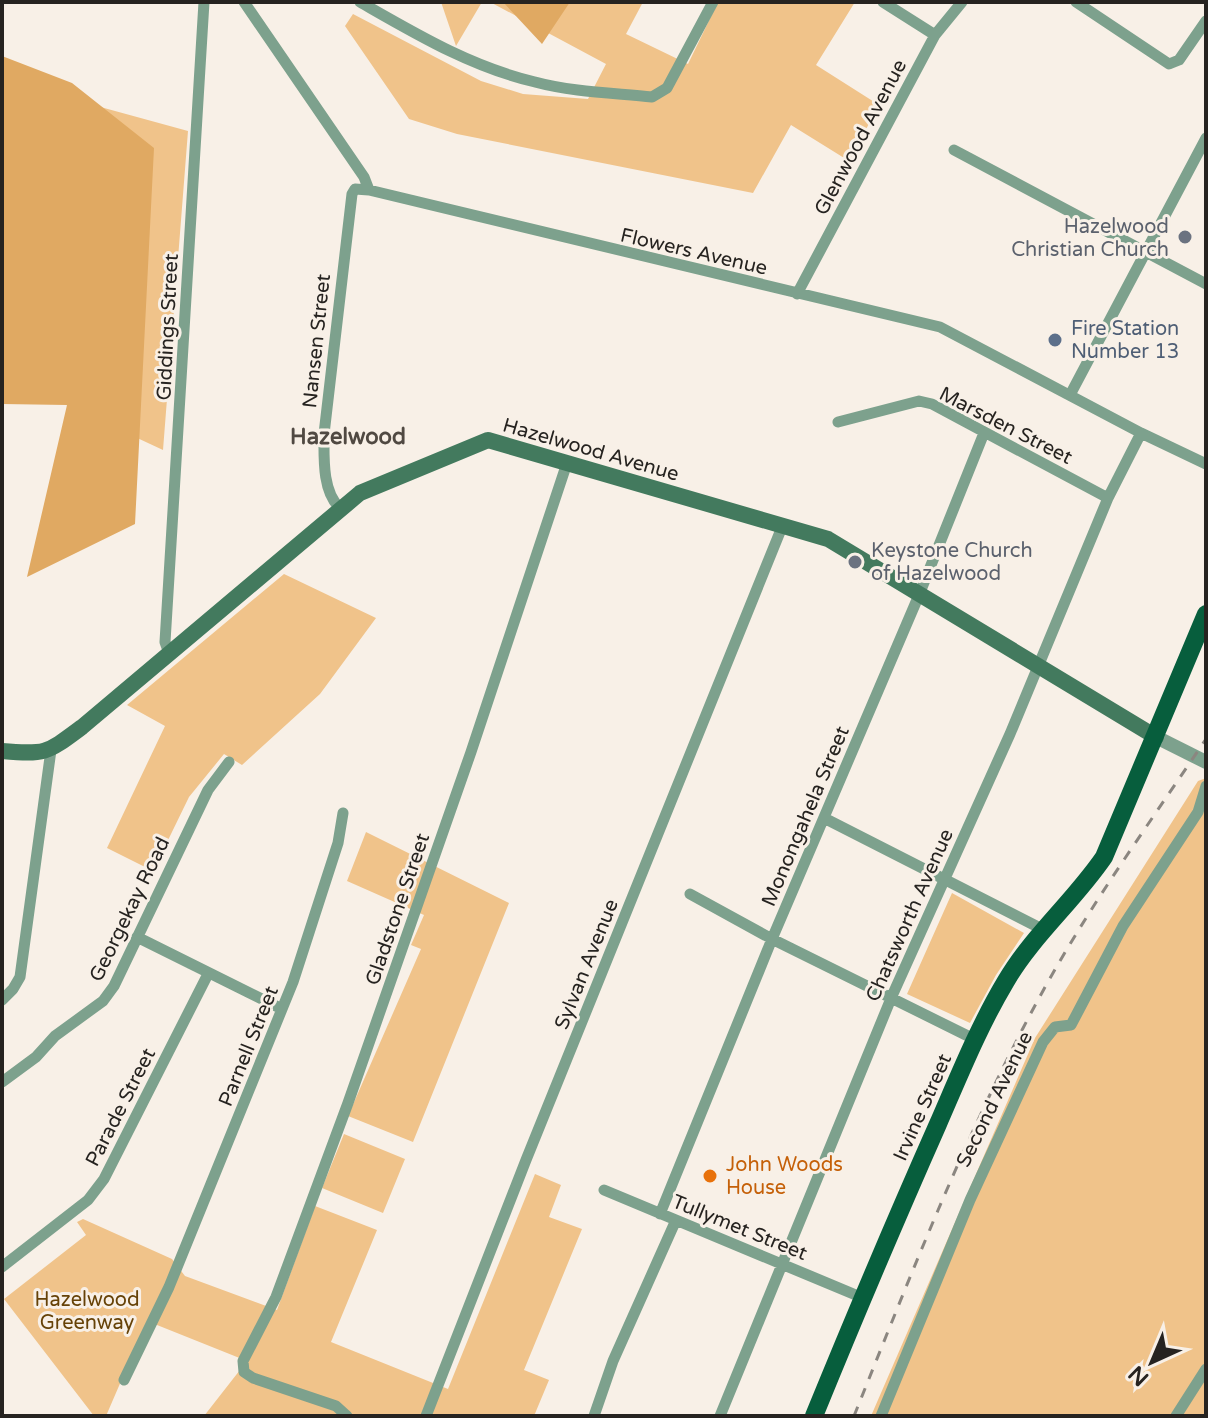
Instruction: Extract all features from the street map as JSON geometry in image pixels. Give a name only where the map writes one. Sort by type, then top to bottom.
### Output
[{"type":"main road","name":"Hazelwood Avenue","points":[[51,750],[360,493],[488,440],[828,539],[1156,737]]},
{"type":"main road","points":[[1156,737],[1206,614]]},
{"type":"main road","name":"Irvine Street","points":[[814,1416],[976,1040],[1006,981],[1042,929],[1092,873],[1112,841],[1156,737]]},
{"type":"main road","points":[[2,751],[30,753],[51,750]]},
{"type":"street","name":"Giddings Street","points":[[169,653],[165,642],[204,2]]},
{"type":"street","points":[[244,2],[364,177],[369,190]]},
{"type":"street","points":[[360,2],[453,54],[499,72],[537,83],[652,97],[667,88],[713,2]]},
{"type":"street","points":[[883,2],[935,35]]},
{"type":"street","name":"Glenwood Avenue","points":[[797,294],[935,35],[962,2]]},
{"type":"street","points":[[1076,2],[1169,64],[1179,60],[1206,21]]},
{"type":"street","points":[[1070,395],[1202,156],[1206,138]]},
{"type":"street","points":[[954,150],[1206,284]]},
{"type":"street","name":"Nansen Street","points":[[340,508],[333,502],[324,465],[324,434],[352,194],[355,189],[369,190]]},
{"type":"street","name":"Flowers Avenue","points":[[369,190],[940,327],[1206,464]]},
{"type":"street","name":"Marsden Street","points":[[838,422],[919,401],[932,404],[1108,498]]},
{"type":"street","name":"Monongahela Street","points":[[660,1214],[984,433]]},
{"type":"street","name":"Chatsworth Avenue","points":[[720,1416],[892,996],[1010,734],[1108,498],[1141,433]]},
{"type":"street","name":"Gladstone Street","points":[[347,1416],[336,1406],[253,1378],[244,1372],[243,1361],[276,1297],[348,1103],[471,752],[567,463]]},
{"type":"street","name":"Sylvan Avenue","points":[[426,1416],[782,527]]},
{"type":"street","name":"Hazelwood Avenue","points":[[1156,737],[1206,762]]},
{"type":"street","points":[[2,1000],[20,977],[51,750]]},
{"type":"street","name":"Georgekay Road","points":[[2,1082],[36,1057],[55,1036],[103,1001],[114,986],[208,790],[229,762]]},
{"type":"street","name":"Second Avenue","points":[[881,1416],[970,1200],[1043,1042],[1055,1027],[1071,1025],[1123,926],[1198,812],[1206,786]]},
{"type":"street","name":"Parnell Street","points":[[124,1380],[169,1287],[282,1009],[338,843],[343,813]]},
{"type":"street","points":[[824,818],[1042,929]]},
{"type":"street","points":[[690,894],[772,939],[976,1040]]},
{"type":"street","points":[[137,937],[282,1009]]},
{"type":"street","name":"Parade Street","points":[[2,1267],[88,1200],[104,1179],[208,974]]},
{"type":"street","name":"Tullymet Street","points":[[604,1190],[863,1298]]},
{"type":"street","points":[[594,1416],[613,1361],[676,1220]]},
{"type":"street","points":[[1176,1416],[1206,1369]]},
{"type":"green space","points":[[441,2],[482,2],[456,46]]},
{"type":"green space","points":[[490,2],[643,2],[626,34],[688,64],[718,2],[855,2],[816,65],[879,105],[849,161],[791,125],[753,193],[457,134],[409,119],[345,26],[353,14],[481,81],[523,94],[588,99],[606,64]]},
{"type":"green space","points":[[2,80],[188,131],[163,450],[2,375]]},
{"type":"green space","points":[[284,574],[376,618],[320,694],[242,765],[224,754],[189,797],[153,871],[107,848],[165,726],[127,705]]},
{"type":"green space","points":[[1206,778],[1206,1416],[871,1416],[1035,1038],[1198,781]]},
{"type":"green space","points":[[366,832],[509,903],[413,1142],[348,1116],[421,949],[411,945],[424,915],[347,881]]},
{"type":"green space","points":[[952,893],[1024,933],[996,975],[970,1023],[907,994]]},
{"type":"green space","points":[[344,1134],[405,1159],[383,1213],[322,1188]]},
{"type":"green space","name":"Hazelwood Greenway","points":[[535,1174],[561,1185],[549,1217],[582,1229],[524,1370],[549,1380],[534,1416],[204,1416],[247,1361],[147,1321],[106,1416],[94,1416],[4,1299],[86,1235],[77,1222],[83,1219],[172,1259],[185,1276],[277,1310],[315,1206],[377,1230],[331,1342],[448,1389]]},
{"type":"shaded area","points":[[503,2],[570,2],[542,44]]},
{"type":"shaded area","points":[[2,56],[72,83],[154,148],[135,524],[27,577],[67,405],[2,404]]},
{"type":"railway","points":[[854,1416],[943,1200],[1017,1040],[1082,925],[1206,739]]},
{"type":"place","name":"Hazelwood Christian Church","points":[[1185,237]]},
{"type":"place","name":"Fire Station Number 13","points":[[1055,340]]},
{"type":"place","name":"Keystone Church of Hazelwood","points":[[855,562]]},
{"type":"place","name":"John Woods House","points":[[710,1176]]},
{"type":"district","name":"Hazelwood","points":[[348,436]]}]
